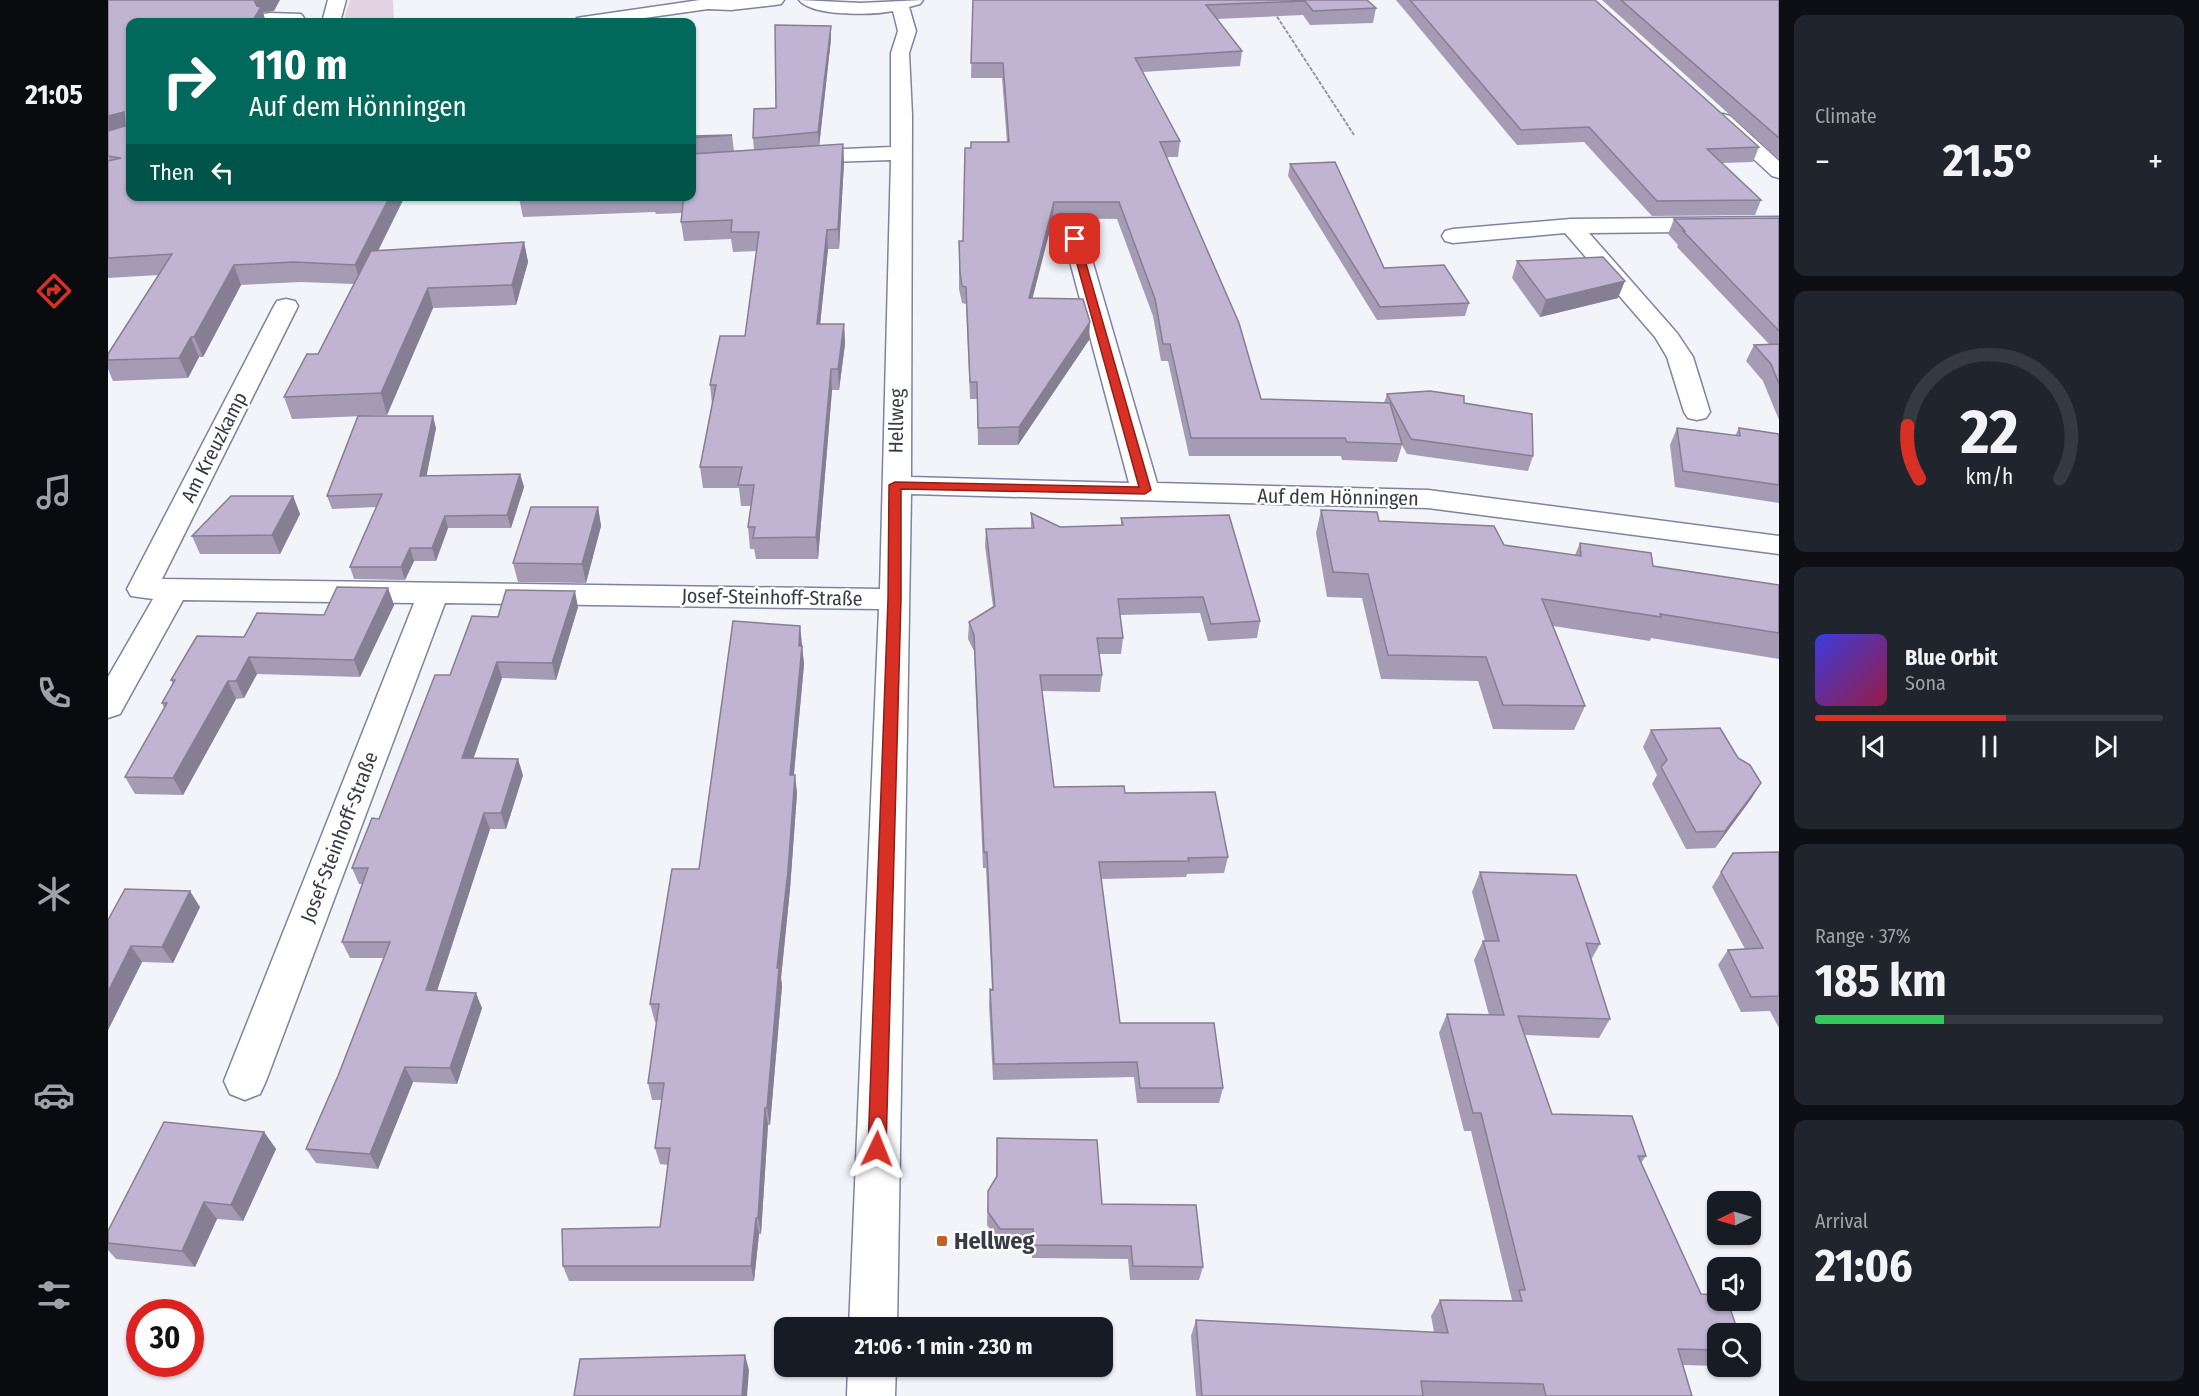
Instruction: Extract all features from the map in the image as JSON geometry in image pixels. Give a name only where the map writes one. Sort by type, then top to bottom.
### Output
[{"type":"street","points":[[332,18],[337,0]]},
{"type":"street","points":[[609,18],[713,2],[731,5],[775,0]]},
{"type":"street","points":[[808,0],[834,7],[857,9],[907,2]]},
{"type":"street","name":"Hellweg","points":[[873,1317],[895,599],[901,153],[893,46],[907,31],[907,2]]},
{"type":"street","points":[[857,9],[872,16],[876,21]]},
{"type":"street","points":[[270,18],[294,18]]},
{"type":"street","points":[[1709,107],[1770,153],[1779,172]]},
{"type":"street","points":[[776,158],[901,153]]},
{"type":"street","points":[[1453,236],[1571,226],[1779,224]]},
{"type":"street","points":[[1571,226],[1665,333],[1680,357],[1696,412]]},
{"type":"street","points":[[1075,239],[1145,490]]},
{"type":"street","name":"Am Kreuzkamp","points":[[141,589],[286,306]]},
{"type":"street","name":"Auf dem Hönningen","points":[[895,485],[1428,499],[1779,545]]},
{"type":"street","name":"Josef-Steinhoff-Straße","points":[[141,589],[895,599]]},
{"type":"street","points":[[108,706],[174,589]]},
{"type":"street","name":"Josef-Steinhoff-Straße","points":[[245,1081],[434,592]]},
{"type":"street","points":[[871,1396],[872,1377]]},
{"type":"path","points":[[1272,10],[1354,135]]},
{"type":"shaded area","points":[[350,0],[393,0],[394,18],[344,18]]},
{"type":"building","points":[[108,0],[254,0],[257,6],[261,7],[254,18],[126,18],[126,201],[387,201],[355,265],[294,262],[234,265],[194,337],[191,337],[179,358],[108,360],[108,354],[172,254],[108,258],[108,161],[121,158],[108,156],[108,131],[125,126],[124,112],[108,116]]},
{"type":"building","points":[[973,0],[1367,0],[1376,8],[1313,11],[1305,1],[1206,5],[1242,51],[1135,58],[1180,141],[1160,142],[1239,323],[1261,399],[1390,403],[1402,444],[1347,442],[1345,438],[1191,438],[1170,344],[1163,344],[1155,299],[1119,202],[1054,202],[1029,298],[1083,299],[1090,322],[1019,427],[978,428],[977,382],[970,382],[966,287],[962,286],[960,272],[959,241],[963,241],[965,148],[971,148],[971,142],[1009,142],[1003,63],[971,63]]},
{"type":"building","points":[[1410,0],[1595,0],[1759,147],[1707,149],[1761,200],[1657,201],[1589,127],[1521,130]]},
{"type":"building","points":[[1621,0],[1779,0],[1779,138]]},
{"type":"building","points":[[775,25],[831,26],[818,132],[753,138],[754,109],[776,108]]},
{"type":"building","points":[[732,135],[696,138],[696,136]]},
{"type":"building","points":[[843,144],[838,229],[827,230],[817,324],[844,324],[838,369],[831,369],[816,537],[753,538],[755,527],[748,527],[754,485],[738,485],[742,467],[700,467],[716,385],[710,385],[720,336],[745,336],[759,232],[731,232],[732,220],[681,222],[683,201],[696,201],[696,154]]},
{"type":"building","points":[[1335,162],[1384,268],[1444,265],[1469,303],[1380,307],[1290,164]]},
{"type":"building","points":[[1779,218],[1779,331],[1674,219]]},
{"type":"building","points":[[524,242],[512,285],[428,288],[381,393],[284,397],[307,354],[318,354],[371,251]]},
{"type":"building","points":[[1603,257],[1625,281],[1546,300],[1517,261]]},
{"type":"building","points":[[1779,344],[1779,384],[1771,364],[1754,345]]},
{"type":"building","points":[[1430,391],[1464,396],[1464,403],[1532,414],[1533,456],[1411,439],[1387,394]]},
{"type":"building","points":[[358,416],[433,416],[420,476],[520,474],[507,515],[445,516],[432,548],[410,548],[401,567],[350,567],[382,494],[327,496]]},
{"type":"building","points":[[1677,428],[1740,436],[1739,428],[1779,434],[1779,485],[1683,471]]},
{"type":"building","points":[[231,496],[293,496],[272,535],[192,536]]},
{"type":"building","points":[[531,507],[598,507],[582,564],[513,563]]},
{"type":"building","points":[[1321,510],[1377,512],[1379,521],[1494,526],[1504,545],[1581,556],[1580,543],[1651,553],[1653,566],[1779,585],[1779,633],[1660,614],[1661,617],[1542,599],[1585,706],[1503,705],[1486,657],[1388,655],[1368,574],[1333,572]]},
{"type":"building","points":[[1031,513],[1060,527],[1123,525],[1121,518],[1229,515],[1260,621],[1211,624],[1203,597],[1118,599],[1123,638],[1097,638],[1102,675],[1040,675],[1054,787],[1124,786],[1125,793],[1215,792],[1228,857],[1188,858],[1189,861],[1099,862],[1120,1023],[1214,1023],[1223,1088],[1140,1088],[1137,1062],[994,1064],[987,852],[984,852],[974,635],[969,622],[995,606],[986,529],[1034,528]]},
{"type":"building","points":[[337,587],[388,588],[354,660],[249,657],[236,681],[228,681],[173,778],[125,777],[167,703],[162,703],[175,680],[171,680],[197,636],[244,637],[257,613],[324,615]]},
{"type":"building","points":[[506,590],[575,591],[552,663],[497,662],[462,758],[518,759],[501,813],[484,813],[426,990],[476,993],[450,1068],[405,1067],[370,1154],[306,1149],[338,1076],[390,942],[342,942],[368,868],[352,868],[372,818],[379,819],[435,675],[450,675],[472,616],[498,617]]},
{"type":"building","points":[[733,621],[800,626],[799,646],[802,646],[790,775],[795,775],[788,871],[777,968],[779,968],[767,1108],[765,1108],[758,1218],[756,1218],[751,1266],[563,1266],[562,1229],[660,1227],[670,1148],[655,1148],[664,1083],[648,1083],[659,1004],[650,1004],[672,869],[699,869]]},
{"type":"building","points":[[1720,728],[1738,758],[1750,765],[1761,783],[1725,831],[1696,832],[1661,767],[1667,760],[1651,730]]},
{"type":"building","points":[[1779,852],[1779,996],[1751,997],[1728,950],[1763,948],[1721,872],[1733,853]]},
{"type":"building","points":[[1480,872],[1576,875],[1600,944],[1586,943],[1610,1019],[1518,1016],[1552,1114],[1632,1116],[1646,1156],[1638,1156],[1701,1294],[1707,1294],[1707,1311],[1731,1311],[1735,1323],[1707,1323],[1707,1350],[1678,1349],[1692,1396],[1546,1396],[1543,1384],[1421,1381],[1423,1396],[1202,1396],[1196,1320],[1448,1333],[1440,1300],[1522,1301],[1519,1290],[1525,1290],[1481,1113],[1473,1113],[1447,1014],[1504,1015],[1483,941],[1499,941]]},
{"type":"building","points":[[125,889],[190,891],[162,947],[131,946],[108,992],[108,920]]},
{"type":"building","points":[[164,1122],[264,1132],[231,1205],[204,1202],[182,1251],[108,1243],[108,1231]]},
{"type":"building","points":[[997,1138],[1097,1140],[1102,1204],[1196,1205],[1203,1267],[1133,1266],[1131,1246],[1034,1245],[1033,1229],[1000,1229],[988,1212],[988,1191],[997,1176]]},
{"type":"building","points":[[745,1355],[742,1396],[574,1396],[580,1359]]},
{"type":"place","name":"Hellweg","points":[[942,1241]]},
{"type":"route","points":[[877,1149],[895,599],[895,485],[1145,490],[1075,239]]}]
